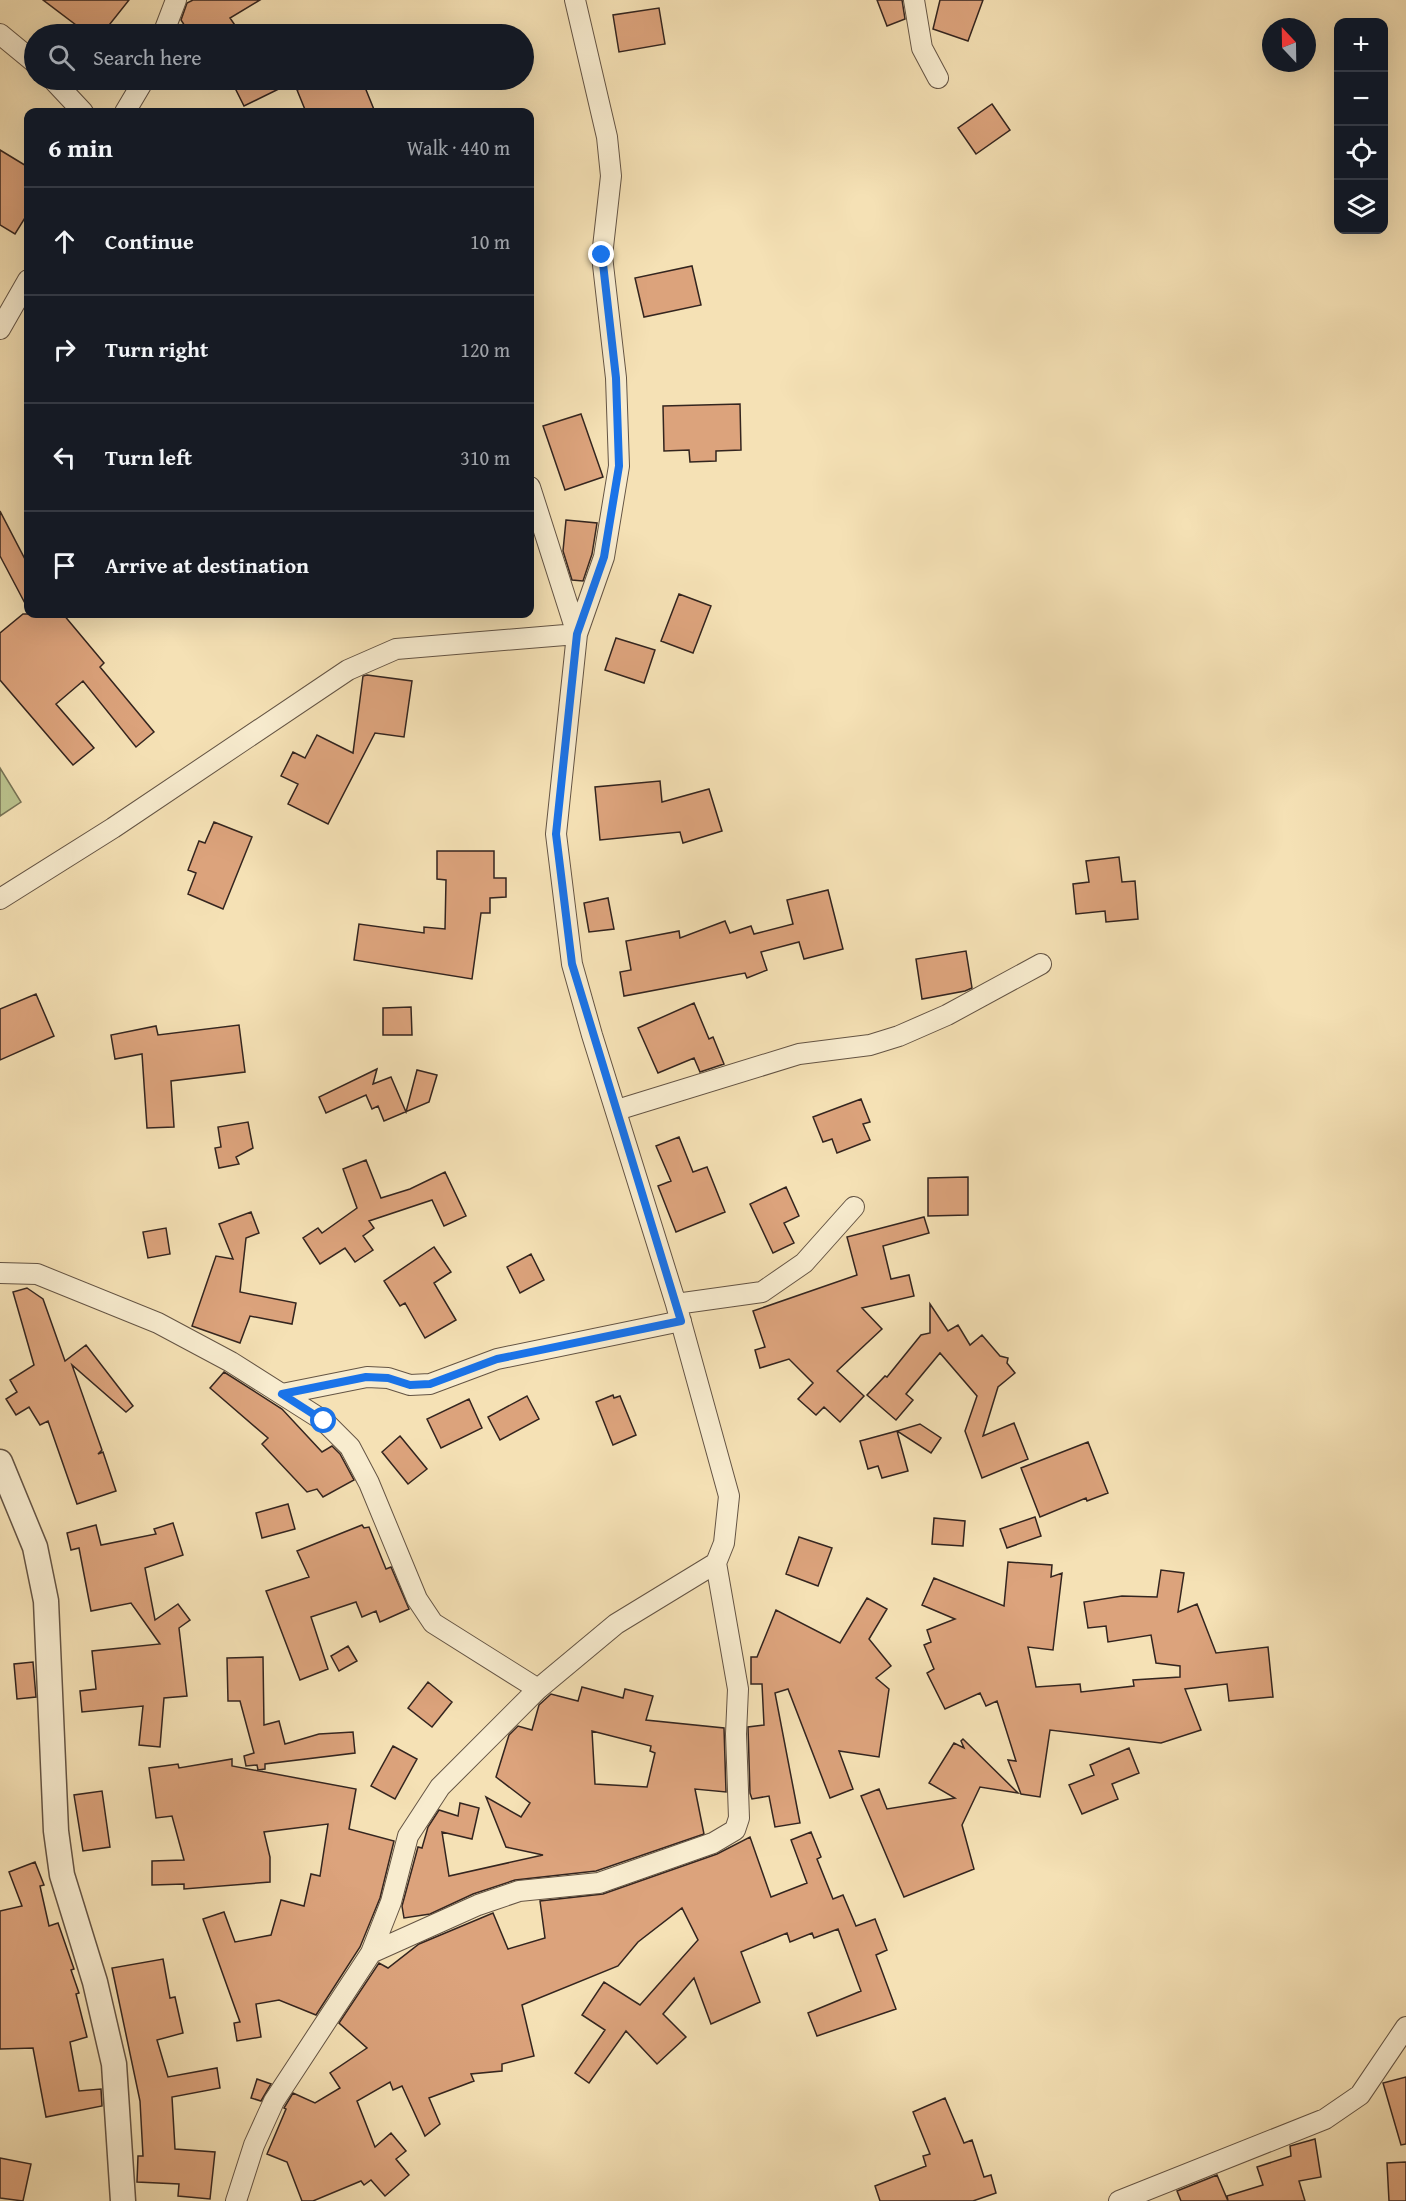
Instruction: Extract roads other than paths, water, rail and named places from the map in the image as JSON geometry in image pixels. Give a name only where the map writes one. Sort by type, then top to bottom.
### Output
[{"type":"street","points":[[168,24],[176,0]]},
{"type":"street","points":[[371,1953],[478,1905],[519,1891],[599,1883],[713,1843],[735,1830],[739,1818],[736,1734],[738,1689],[716,1563],[724,1543],[729,1496],[679,1312],[572,964],[556,834],[577,634],[604,557],[619,466],[616,378],[602,255],[611,176],[607,137],[574,0]]},
{"type":"street","points":[[914,0],[922,48],[938,78]]},
{"type":"street","points":[[0,34],[24,54]]},
{"type":"street","points":[[62,90],[79,108]]},
{"type":"street","points":[[128,108],[138,90]]},
{"type":"street","points":[[0,329],[24,287]]},
{"type":"street","points":[[534,500],[577,634]]},
{"type":"street","points":[[0,899],[113,828],[348,670],[396,649],[577,634]]},
{"type":"street","points":[[617,1110],[799,1054],[870,1045],[899,1036],[947,1015],[1041,964]]},
{"type":"street","points":[[282,1394],[366,1377],[388,1378],[410,1385],[430,1384],[497,1359],[762,1292],[804,1263],[854,1207]]},
{"type":"street","points":[[0,1273],[37,1274],[94,1296],[184,1336],[324,1421],[350,1447],[369,1483],[417,1599],[433,1623],[538,1689]]},
{"type":"street","points":[[0,1461],[35,1547],[46,1601],[56,1831],[62,1875],[95,1982],[114,2064],[123,2201]]},
{"type":"street","points":[[236,2201],[254,2145],[274,2101],[371,1953],[391,1902],[408,1836],[440,1787],[538,1689],[616,1624],[716,1563]]},
{"type":"street","points":[[1119,2201],[1325,2119],[1360,2095],[1406,2027]]}]
